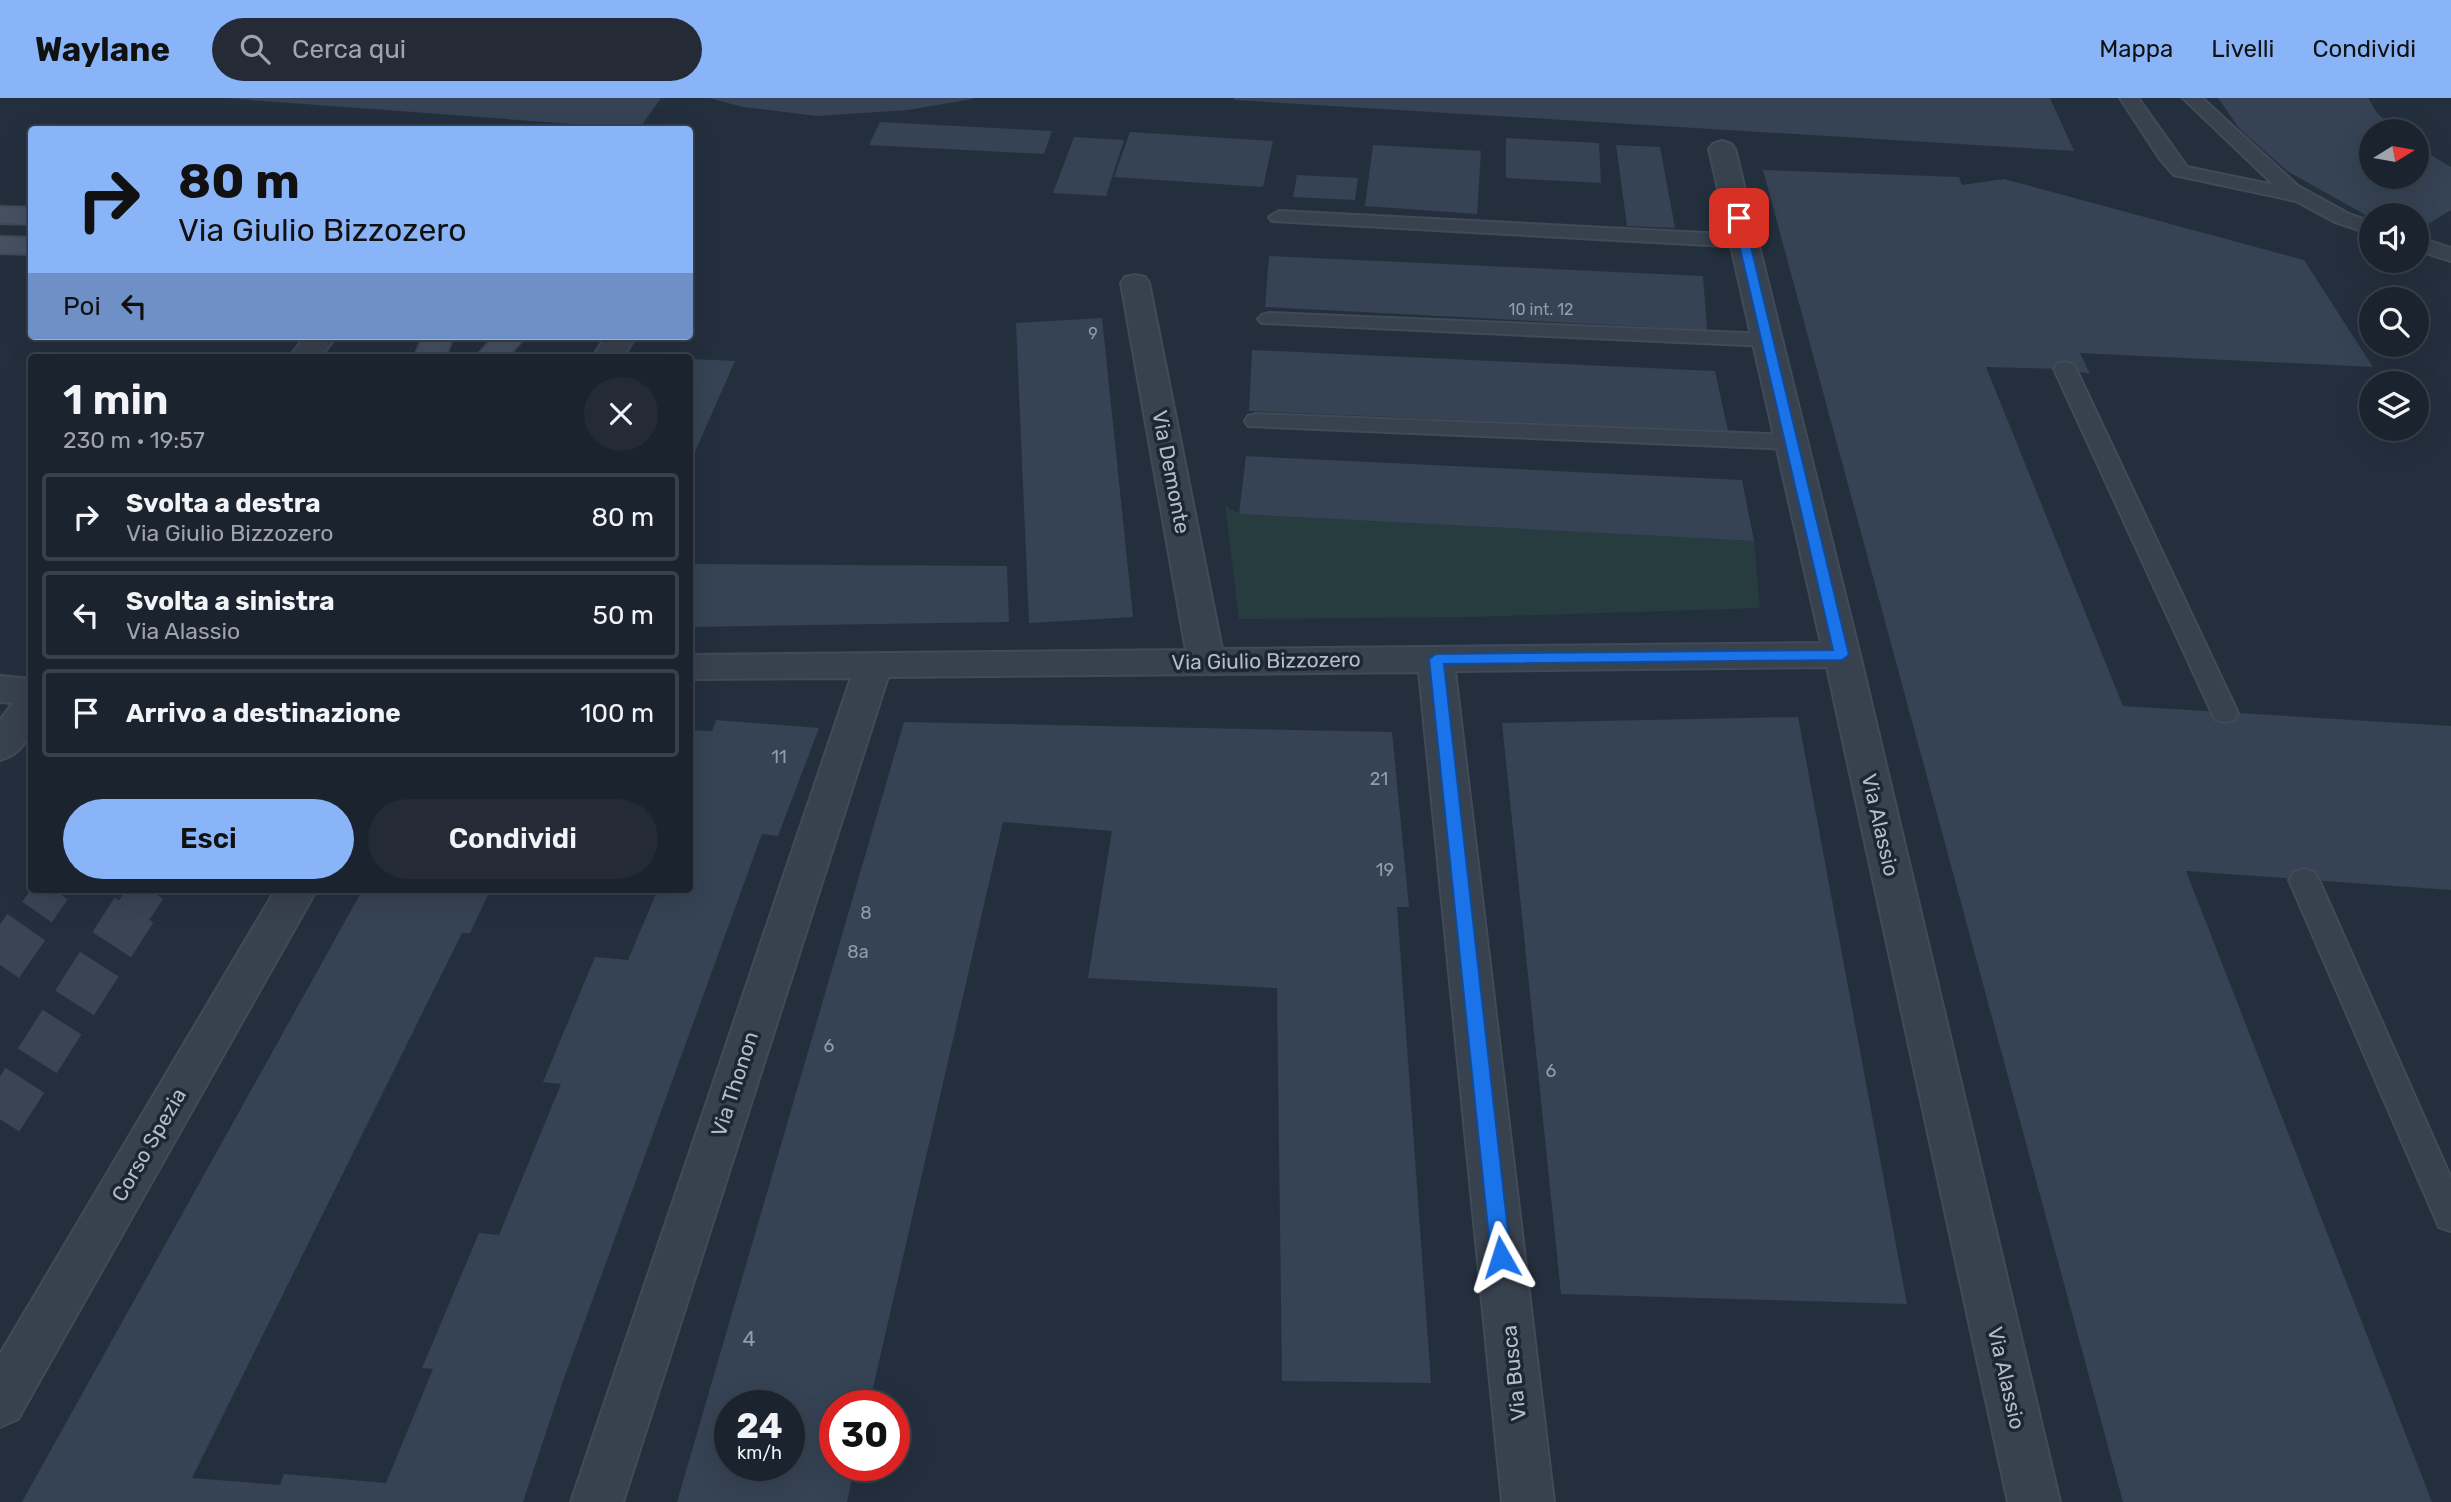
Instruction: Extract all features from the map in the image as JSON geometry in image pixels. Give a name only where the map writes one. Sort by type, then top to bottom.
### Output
[{"type":"street","name":"Via Alassio","points":[[1722,149],[1842,655],[2034,1502]]},
{"type":"street","points":[[0,215],[28,216]]},
{"type":"street","points":[[0,245],[28,246]]},
{"type":"street","name":"Via Demonte","points":[[1135,283],[1206,661]]},
{"type":"street","points":[[307,354],[319,340]]},
{"type":"street","name":"Via Giulio Bizzozero","points":[[693,667],[1842,655]]},
{"type":"street","name":"Via Busca","points":[[1436,659],[1528,1502]]},
{"type":"street","name":"Via Thonon","points":[[597,1502],[873,667]]},
{"type":"street","points":[[0,689],[28,692]]},
{"type":"street","points":[[0,746],[28,710]]},
{"type":"street","name":"Corso Spezia","points":[[0,1402],[295,893]]},
{"type":"lane","points":[[2129,98],[2166,155],[2181,171],[2304,197]]},
{"type":"lane","points":[[2192,98],[2291,190],[2342,218],[2359,224]]},
{"type":"lane","points":[[1279,217],[1744,241]]},
{"type":"lane","points":[[2429,247],[2451,255]]},
{"type":"lane","points":[[1269,319],[1768,340]]},
{"type":"lane","points":[[2065,369],[2225,713]]},
{"type":"lane","points":[[1256,421],[1791,442]]},
{"type":"lane","points":[[2304,880],[2451,1216]]},
{"type":"green space","points":[[1225,505],[1239,514],[1754,541],[1760,608],[1473,617],[1239,619]]},
{"type":"building","points":[[225,98],[661,98],[641,126],[599,126]]},
{"type":"building","points":[[709,98],[973,99],[908,110],[817,116],[743,107]]},
{"type":"building","points":[[2050,98],[2074,151],[1234,100]]},
{"type":"building","points":[[2218,98],[2368,98],[2383,119],[2359,119],[2359,189],[2429,189],[2429,154],[2451,167],[2451,210],[2429,224],[2429,203],[2359,203],[2359,211],[2287,171],[2239,128]]},
{"type":"building","points":[[880,122],[1052,131],[1044,154],[869,145]]},
{"type":"building","points":[[1130,132],[1273,141],[1263,187],[1114,177]]},
{"type":"building","points":[[1074,137],[1124,140],[1106,196],[1053,193]]},
{"type":"building","points":[[1506,138],[1599,143],[1601,183],[1506,178]]},
{"type":"building","points":[[1373,145],[1481,151],[1477,214],[1365,206]]},
{"type":"building","points":[[1616,145],[1660,147],[1675,228],[1627,226]]},
{"type":"building","points":[[1763,170],[1959,177],[1962,185],[2004,179],[2304,260],[2359,345],[2359,357],[2367,357],[2373,367],[2080,353],[2090,374],[2065,369],[1986,367],[2123,706],[2451,726],[2451,890],[2186,871],[2432,1502],[2123,1502]]},
{"type":"building","points":[[1297,175],[1358,178],[1355,200],[1293,197]]},
{"type":"building","points":[[1269,256],[1703,276],[1707,330],[1265,307]]},
{"type":"building","points":[[1102,318],[1133,617],[1029,623],[1016,323]]},
{"type":"building","points":[[1252,350],[1715,371],[1728,431],[1249,411]]},
{"type":"building","points":[[693,359],[735,361],[693,456]]},
{"type":"building","points":[[1246,456],[1742,480],[1754,541],[1239,514]]},
{"type":"building","points":[[693,564],[1007,566],[1009,622],[693,627]]},
{"type":"building","points":[[1798,717],[1907,1304],[1561,1294],[1502,723]]},
{"type":"building","points":[[716,720],[819,728],[778,836],[762,834],[563,1381],[523,1502],[22,1502],[361,893],[489,893],[470,933],[462,933],[192,1478],[280,1485],[284,1474],[386,1483],[433,1369],[422,1368],[479,1233],[499,1235],[561,1084],[543,1082],[595,957],[628,960],[656,893],[693,893],[693,730],[712,731]]},
{"type":"building","points":[[904,722],[1392,732],[1409,907],[1397,907],[1431,1383],[1282,1381],[1277,988],[1088,978],[1112,831],[1003,822],[872,1390],[819,1390],[819,1481],[852,1481],[847,1502],[677,1502]]},
{"type":"tunnel","points":[[37,912],[50,893]]},
{"type":"tunnel","points":[[133,912],[145,893]]},
{"type":"tunnel","points":[[0,965],[38,910]]},
{"type":"tunnel","points":[[0,1119],[134,910]]},
{"type":"route","points":[[1501,1257],[1436,659],[1842,655],[1739,218]]}]
